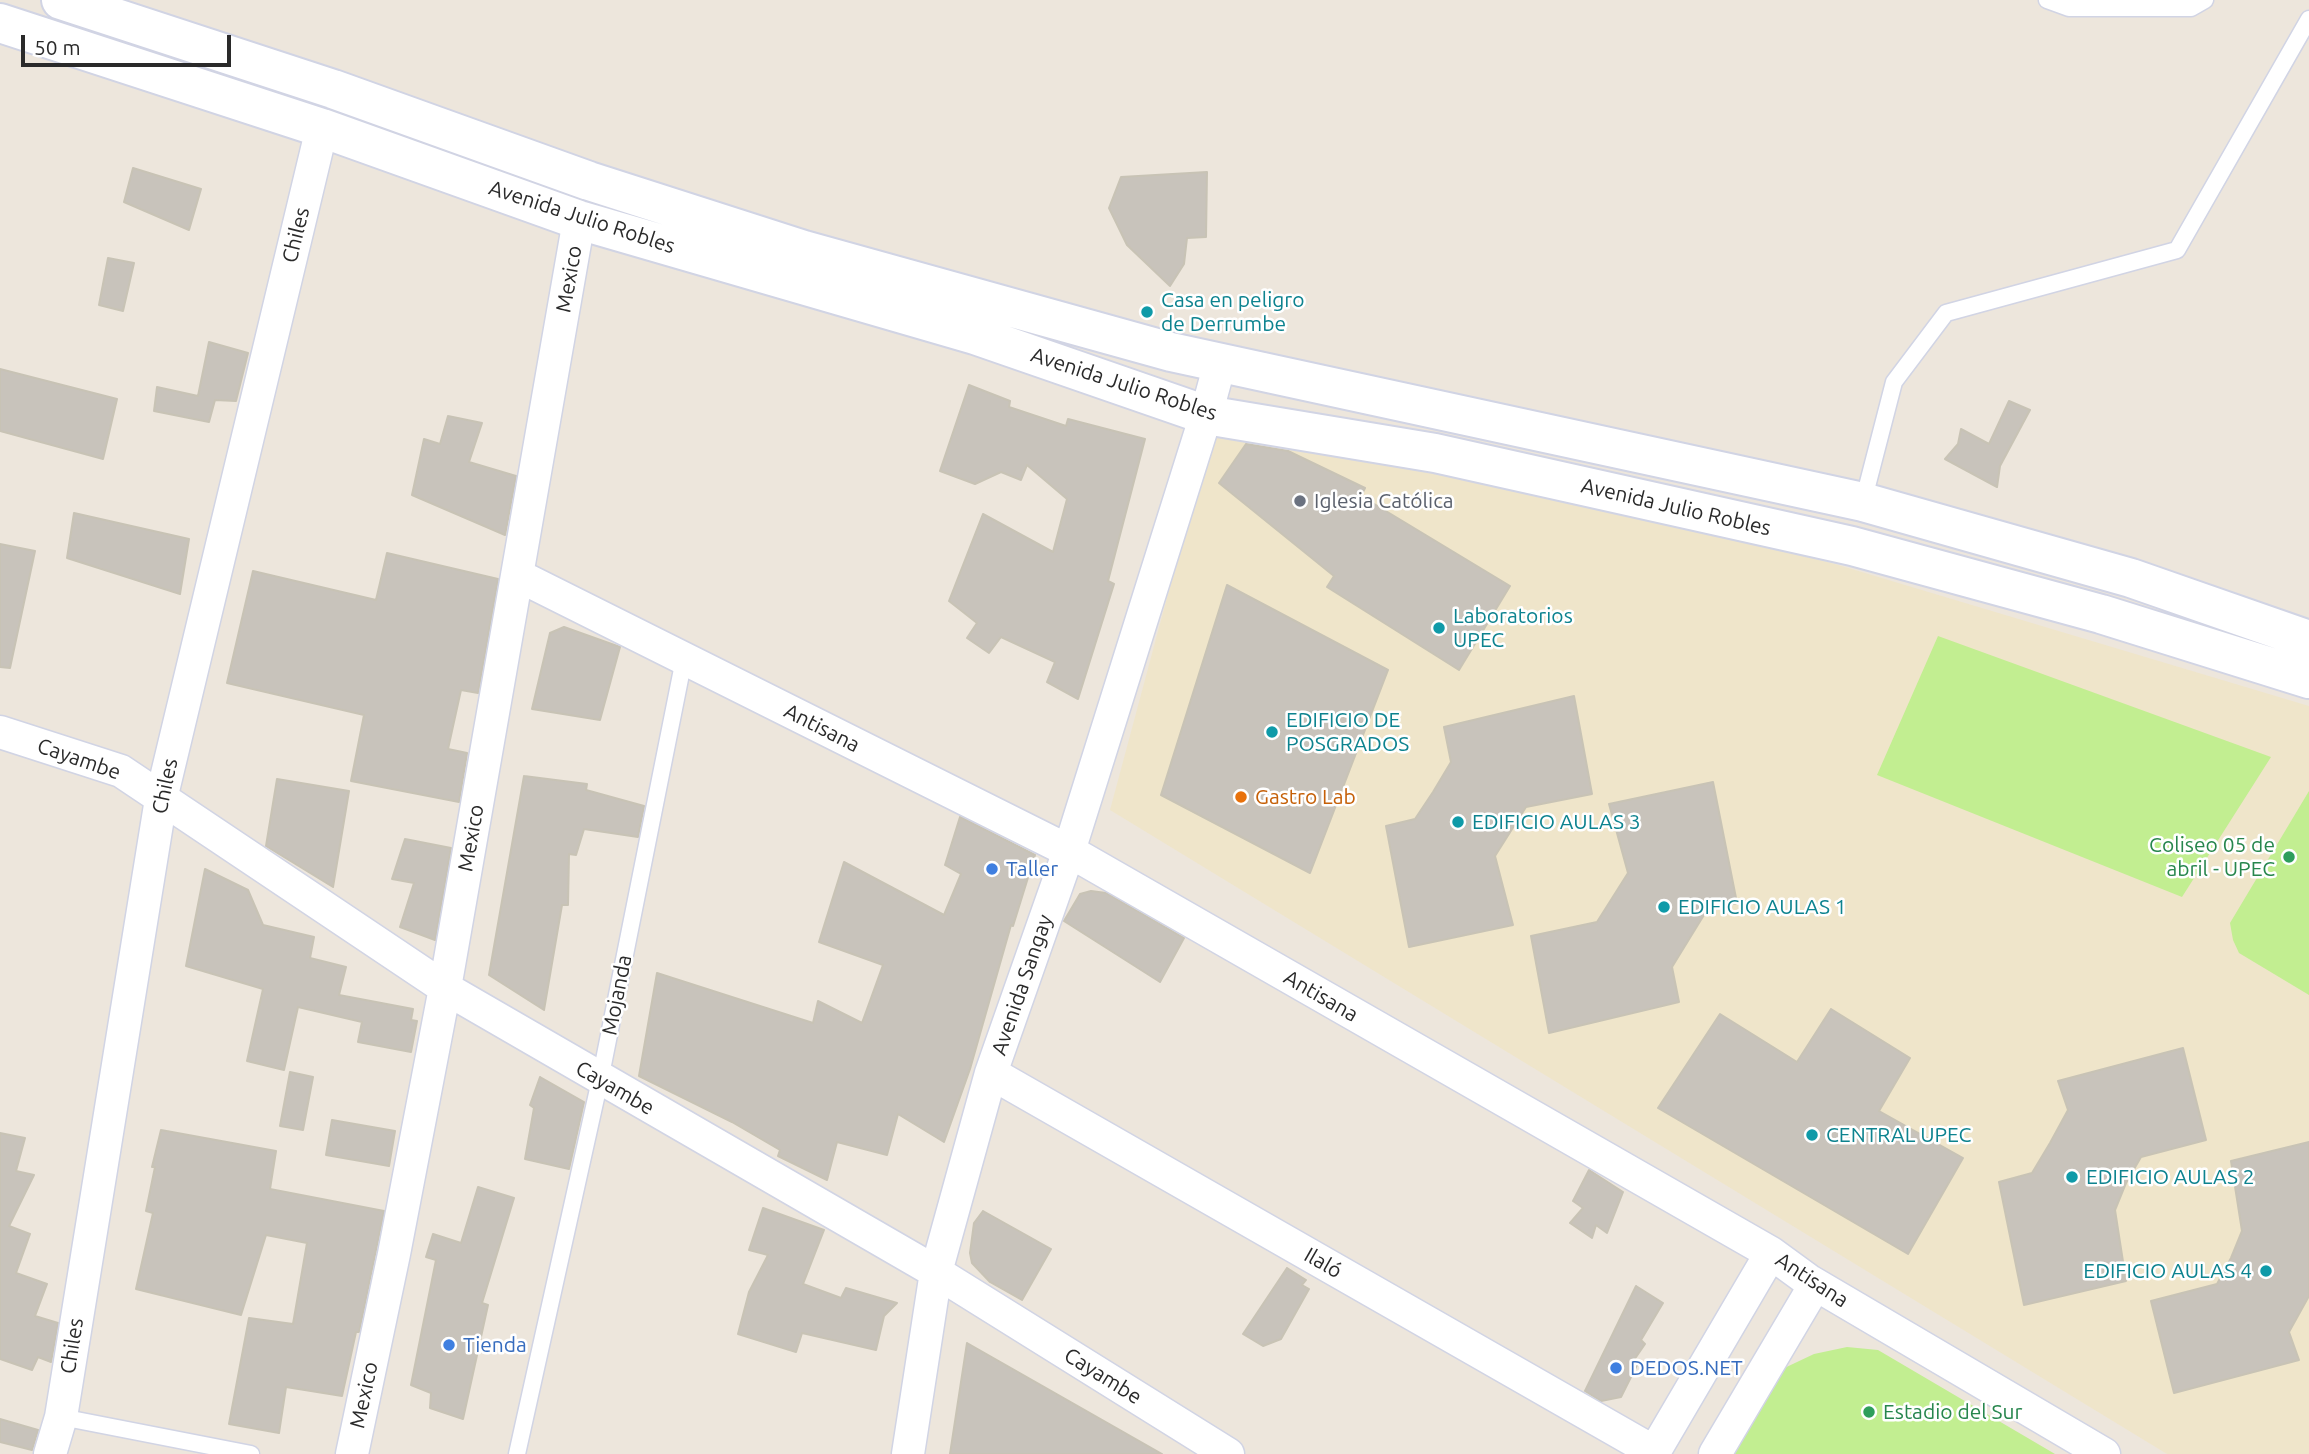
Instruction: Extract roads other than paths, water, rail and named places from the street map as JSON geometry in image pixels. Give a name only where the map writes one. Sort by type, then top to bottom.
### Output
[{"type":"main road","name":"Avenida Julio Robles","points":[[61,0],[320,84],[589,181],[804,250],[1145,345],[1220,363],[1863,502],[2131,578],[2309,640]]},
{"type":"main road","name":"Avenida Julio Robles","points":[[0,23],[322,128],[579,220],[975,335],[1206,415],[1435,453],[1852,546],[2101,614],[2309,679]]},
{"type":"street","name":"Chiles","points":[[50,1454],[61,1417],[161,799],[322,128]]},
{"type":"street","name":"Mexico","points":[[352,1454],[445,988],[579,220]]},
{"type":"street","name":"Avenida Sangay","points":[[908,1454],[936,1272],[992,1073],[1069,851],[1220,363]]},
{"type":"street","name":"Antisana","points":[[517,575],[1069,851],[1771,1253],[1815,1285],[2104,1454]]},
{"type":"street","name":"Cayambe","points":[[0,732],[121,771],[445,988],[936,1272],[1228,1454]]},
{"type":"street","name":"Ilaló","points":[[992,1073],[1653,1453]]},
{"type":"street","points":[[1653,1453],[1771,1253]]},
{"type":"street","points":[[1715,1454],[1815,1285]]},
{"type":"lane","points":[[2047,0],[2069,8],[2191,8],[2205,0]]},
{"type":"lane","points":[[1863,502],[1894,382],[1946,313],[2177,250],[2309,19]]},
{"type":"lane","name":"Mojanda","points":[[517,1454],[600,1080],[684,659]]},
{"type":"lane","points":[[61,1417],[251,1454]]},
{"type":"place","name":"Casa en peligro de Derrumbe","points":[[1147,312]]},
{"type":"place","name":"Iglesia Católica","points":[[1300,501]]},
{"type":"place","name":"Laboratorios UPEC","points":[[1439,628]]},
{"type":"place","name":"EDIFICIO DE POSGRADOS","points":[[1272,732]]},
{"type":"place","name":"Gastro Lab","points":[[1241,797]]},
{"type":"place","name":"EDIFICIO AULAS 3","points":[[1458,822]]},
{"type":"place","name":"Coliseo 05 de abril - UPEC","points":[[2289,857]]},
{"type":"place","name":"Taller","points":[[992,869]]},
{"type":"place","name":"EDIFICIO AULAS 1","points":[[1664,907]]},
{"type":"place","name":"CENTRAL UPEC","points":[[1812,1135]]},
{"type":"place","name":"EDIFICIO AULAS 2","points":[[2072,1177]]},
{"type":"place","name":"EDIFICIO AULAS 4","points":[[2266,1271]]},
{"type":"place","name":"Tienda","points":[[449,1345]]},
{"type":"place","name":"DEDOS.NET","points":[[1616,1368]]},
{"type":"place","name":"Estadio del Sur","points":[[1869,1412]]}]
